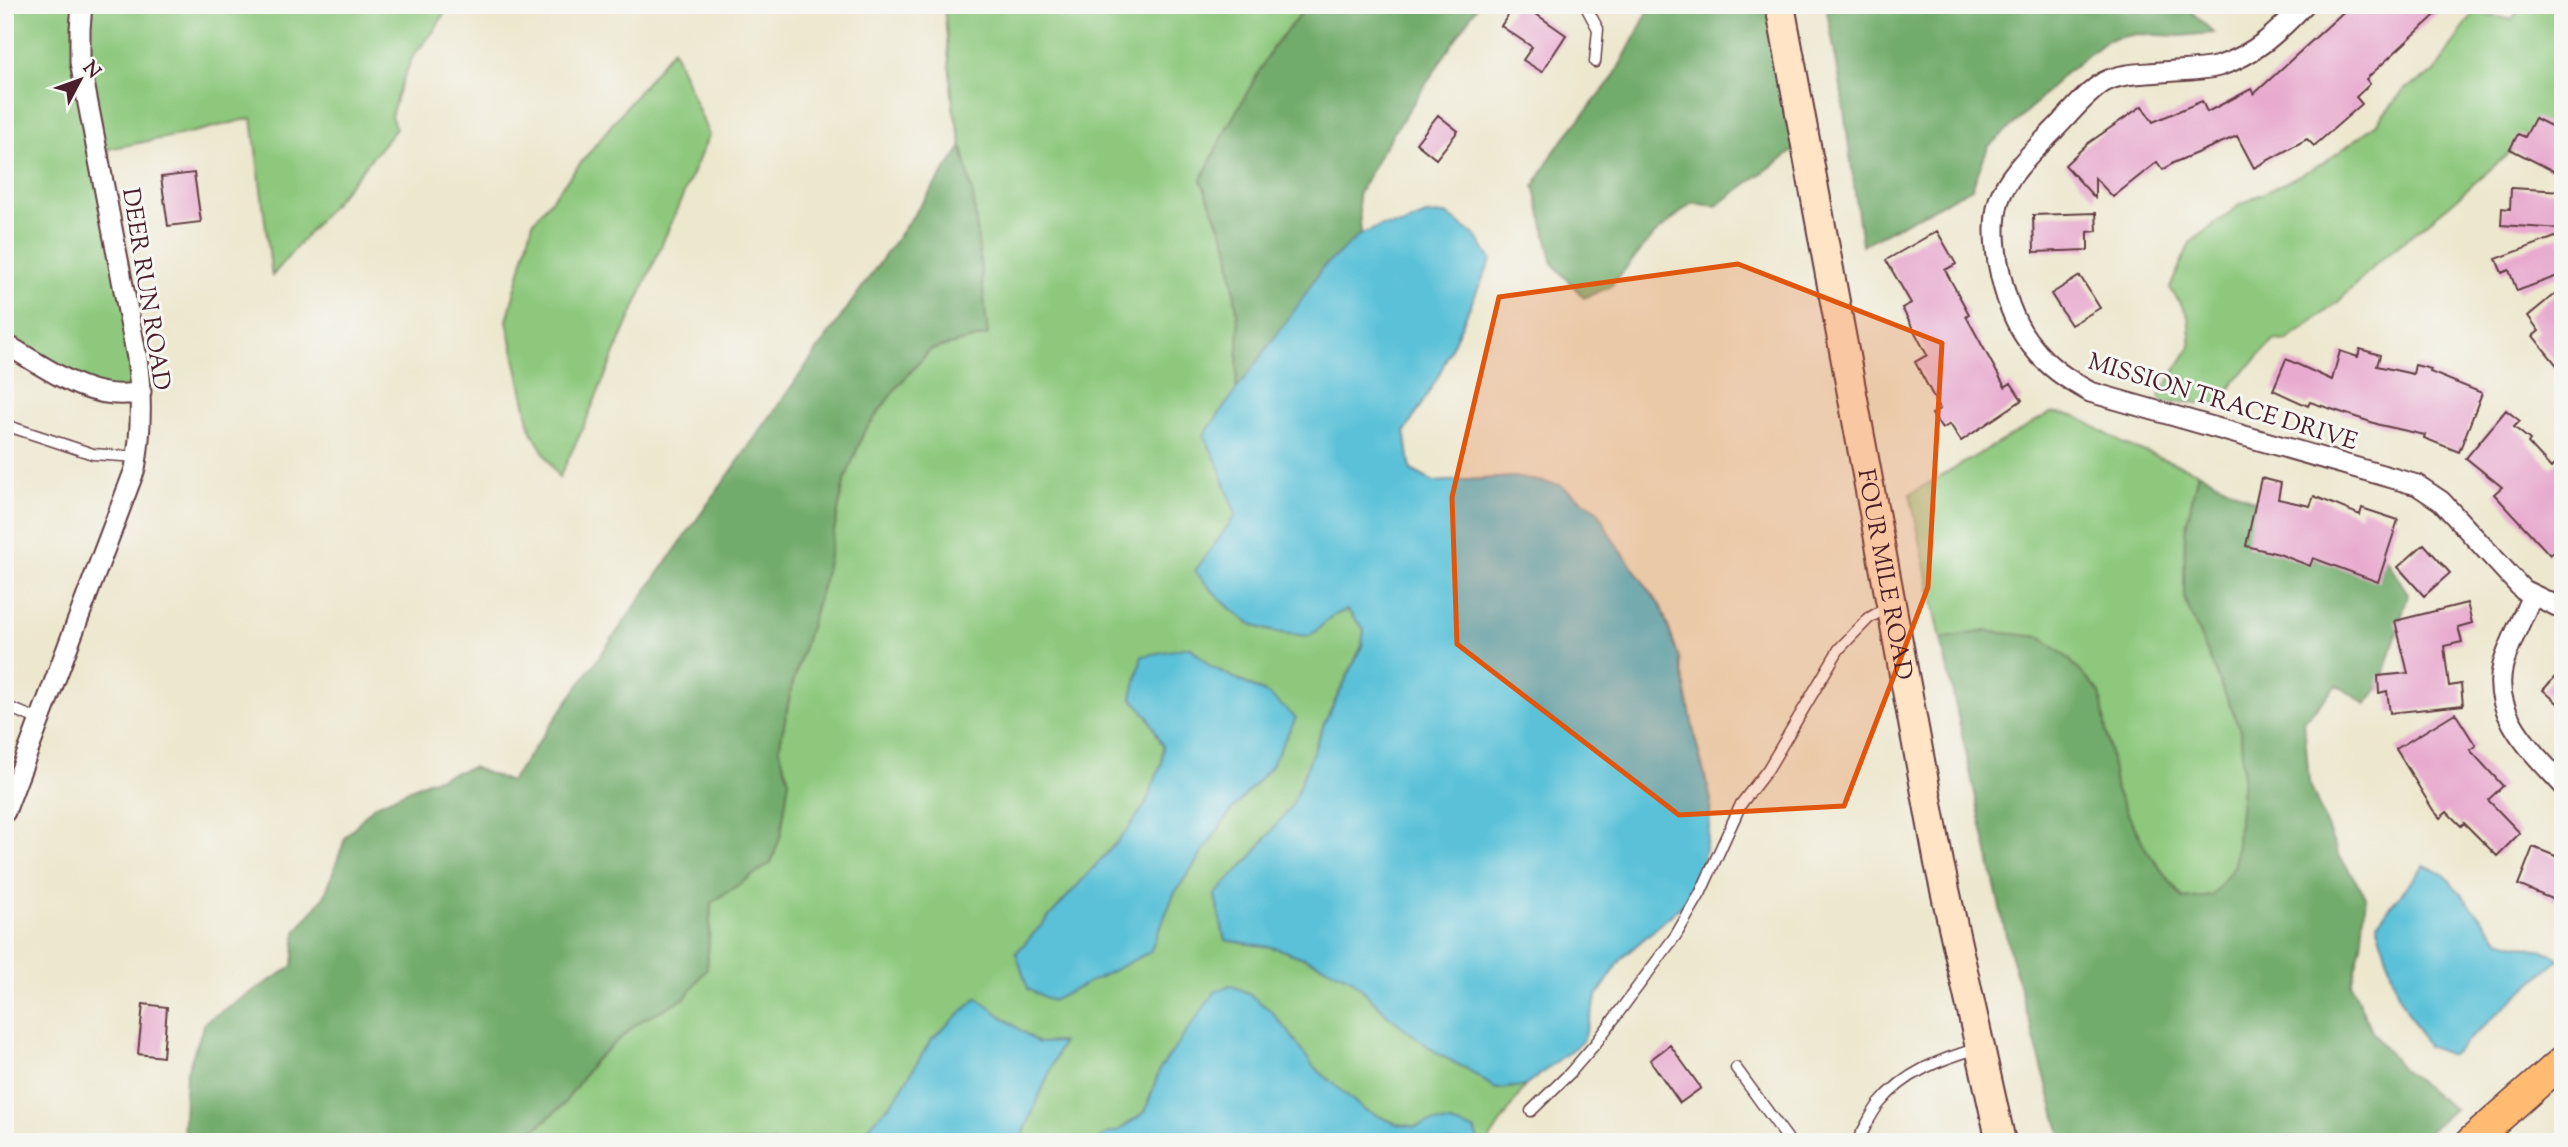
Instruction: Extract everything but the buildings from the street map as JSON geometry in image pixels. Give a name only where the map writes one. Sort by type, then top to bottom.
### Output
[{"type":"main road","name":"FOUR MILE ROAD","points":[[1780,5],[1939,863],[2001,1142]]},
{"type":"main road","points":[[2471,1142],[2563,1061]]},
{"type":"street","name":"DEER RUN ROAD","points":[[5,812],[135,469],[141,440],[141,392],[127,304],[80,62],[79,29],[82,5]]},
{"type":"street","name":"MISSION TRACE DRIVE","points":[[2304,5],[2277,34],[2245,55],[2217,67],[2125,75],[2106,81],[2090,92],[2029,156],[1999,198],[1995,226],[1999,264],[2012,314],[2030,345],[2056,372],[2090,392],[2417,485],[2441,501],[2523,590],[2563,609]]},
{"type":"street","points":[[5,344],[86,390],[106,395],[141,392]]},
{"type":"street","points":[[2532,595],[2503,666],[2501,695],[2521,738],[2563,785]]},
{"type":"lane","points":[[1585,5],[1598,29],[1595,62]]},
{"type":"lane","points":[[5,425],[93,454],[137,457]]},
{"type":"lane","points":[[1531,1111],[1570,1073],[1596,1042],[1675,935],[1700,894],[1741,804],[1768,769],[1839,649],[1869,618],[1891,604]]},
{"type":"lane","points":[[5,706],[40,720]]},
{"type":"lane","points":[[1856,1142],[1879,1105],[1902,1081],[1944,1058],[1980,1048]]},
{"type":"lane","points":[[1736,1068],[1790,1142]]},
{"type":"highlighted area","points":[[1738,264],[1942,343],[1928,587],[1844,806],[1679,815],[1457,644],[1452,497],[1499,297]]},
{"type":"green space","points":[[5,5],[449,5],[434,31],[413,56],[391,116],[396,129],[272,276],[252,118],[108,149],[141,361],[127,403],[5,333]]},
{"type":"green space","points":[[944,5],[1308,5],[1273,47],[1201,180],[1228,244],[1239,327],[1236,392],[1204,435],[1219,466],[1236,515],[1196,571],[1215,594],[1256,626],[1310,636],[1332,616],[1347,610],[1364,629],[1362,646],[1324,724],[1292,805],[1253,855],[1215,896],[1225,940],[1276,948],[1352,979],[1389,1016],[1438,1054],[1469,1070],[1496,1089],[1525,1086],[1488,1142],[1479,1142],[1474,1130],[1432,1122],[1415,1127],[1397,1124],[1364,1110],[1312,1066],[1288,1031],[1160,1069],[1145,1112],[1118,1131],[1107,1134],[1096,1142],[1020,1142],[1062,1042],[1038,1043],[977,998],[912,1073],[896,1098],[868,1128],[865,1142],[520,1142],[563,1105],[594,1061],[640,1021],[685,998],[707,968],[711,903],[771,863],[789,780],[779,749],[791,690],[824,580],[844,482],[864,432],[897,387],[930,350],[988,335],[973,196],[953,106]],"holes":[[[1190,647],[1210,666],[1269,695],[1271,766],[1231,811],[1174,894],[1149,952],[1017,953],[1126,832],[1145,805],[1162,763],[1163,746],[1148,716],[1132,698]]]},
{"type":"green space","points":[[1308,5],[1478,5],[1381,152],[1358,195],[1361,234],[1322,268],[1236,392],[1239,327],[1228,245],[1201,180],[1224,133],[1273,47]]},
{"type":"green space","points":[[1640,5],[1769,5],[1796,149],[1716,206],[1692,203],[1654,235],[1610,287],[1584,298],[1553,264],[1534,186],[1555,150],[1613,78],[1648,12]]},
{"type":"green space","points":[[1826,5],[2184,5],[2214,33],[2180,36],[2137,34],[2107,40],[2063,75],[1988,147],[1972,188],[1862,245],[1841,87]]},
{"type":"green space","points":[[2521,5],[2563,5],[2563,77],[2553,86],[2548,124],[2378,262],[2338,302],[2287,341],[2275,340],[2235,380],[2221,406],[2191,402],[2164,403],[2159,396],[2191,346],[2188,315],[2170,288],[2190,243],[2241,204],[2324,163],[2374,126],[2405,89],[2434,73],[2474,12],[2512,20]]},
{"type":"green space","points":[[673,49],[709,135],[559,478],[531,431],[507,321],[533,222]]},
{"type":"green space","points":[[962,147],[973,196],[988,335],[930,350],[897,387],[864,432],[844,482],[824,580],[791,690],[779,749],[789,780],[781,835],[771,863],[711,903],[707,968],[685,998],[640,1021],[594,1061],[563,1105],[520,1142],[183,1142],[186,1074],[205,1022],[293,966],[296,932],[325,895],[346,836],[374,806],[428,781],[472,767],[510,782]]},
{"type":"green space","points":[[2050,413],[2076,416],[2124,444],[2198,472],[2185,532],[2184,598],[2241,731],[2243,777],[2235,865],[2213,896],[2184,899],[2147,851],[2116,791],[2100,693],[1986,631],[1941,639],[1910,494]]},
{"type":"green space","points":[[2198,472],[2254,501],[2283,527],[2356,555],[2387,560],[2408,594],[2382,683],[2366,704],[2337,685],[2304,721],[2309,782],[2338,854],[2366,896],[2361,946],[2351,984],[2371,1030],[2402,1069],[2454,1109],[2417,1142],[2063,1142],[2009,949],[1941,639],[1985,631],[2041,637],[2068,658],[2100,693],[2116,791],[2147,851],[2183,899],[2212,896],[2235,865],[2243,777],[2241,731],[2184,598],[2185,532]]},
{"type":"water","points":[[1446,214],[1476,236],[1491,260],[1438,377],[1405,432],[1411,470],[1434,482],[1514,477],[1560,485],[1598,511],[1611,537],[1661,607],[1680,660],[1695,738],[1711,800],[1701,868],[1687,901],[1623,957],[1597,996],[1583,1041],[1525,1086],[1496,1089],[1469,1070],[1438,1054],[1389,1016],[1352,979],[1276,948],[1225,940],[1215,895],[1253,855],[1292,805],[1324,724],[1362,647],[1364,629],[1347,610],[1332,616],[1310,636],[1256,626],[1215,594],[1195,571],[1236,515],[1219,466],[1204,435],[1322,268],[1361,234],[1382,226],[1402,225],[1426,215]]},
{"type":"water","points":[[1190,647],[1210,666],[1269,695],[1296,718],[1271,766],[1231,811],[1174,894],[1150,952],[1052,1001],[1028,989],[1016,953],[1126,832],[1145,805],[1162,763],[1163,746],[1148,716],[1132,698],[1142,656]]},
{"type":"water","points":[[2424,866],[2444,874],[2499,939],[2554,954],[2559,959],[2451,1055],[2427,1046],[2397,992],[2377,923]]},
{"type":"water","points":[[1230,985],[1246,992],[1270,1010],[1313,1066],[1364,1110],[1397,1124],[1415,1127],[1432,1122],[1451,1123],[1474,1130],[1479,1142],[1096,1142],[1107,1134],[1118,1131],[1145,1112],[1160,1069],[1215,992]]},
{"type":"water","points":[[977,998],[1038,1043],[1062,1042],[1020,1142],[865,1142],[868,1128],[896,1098],[931,1040]]}]
